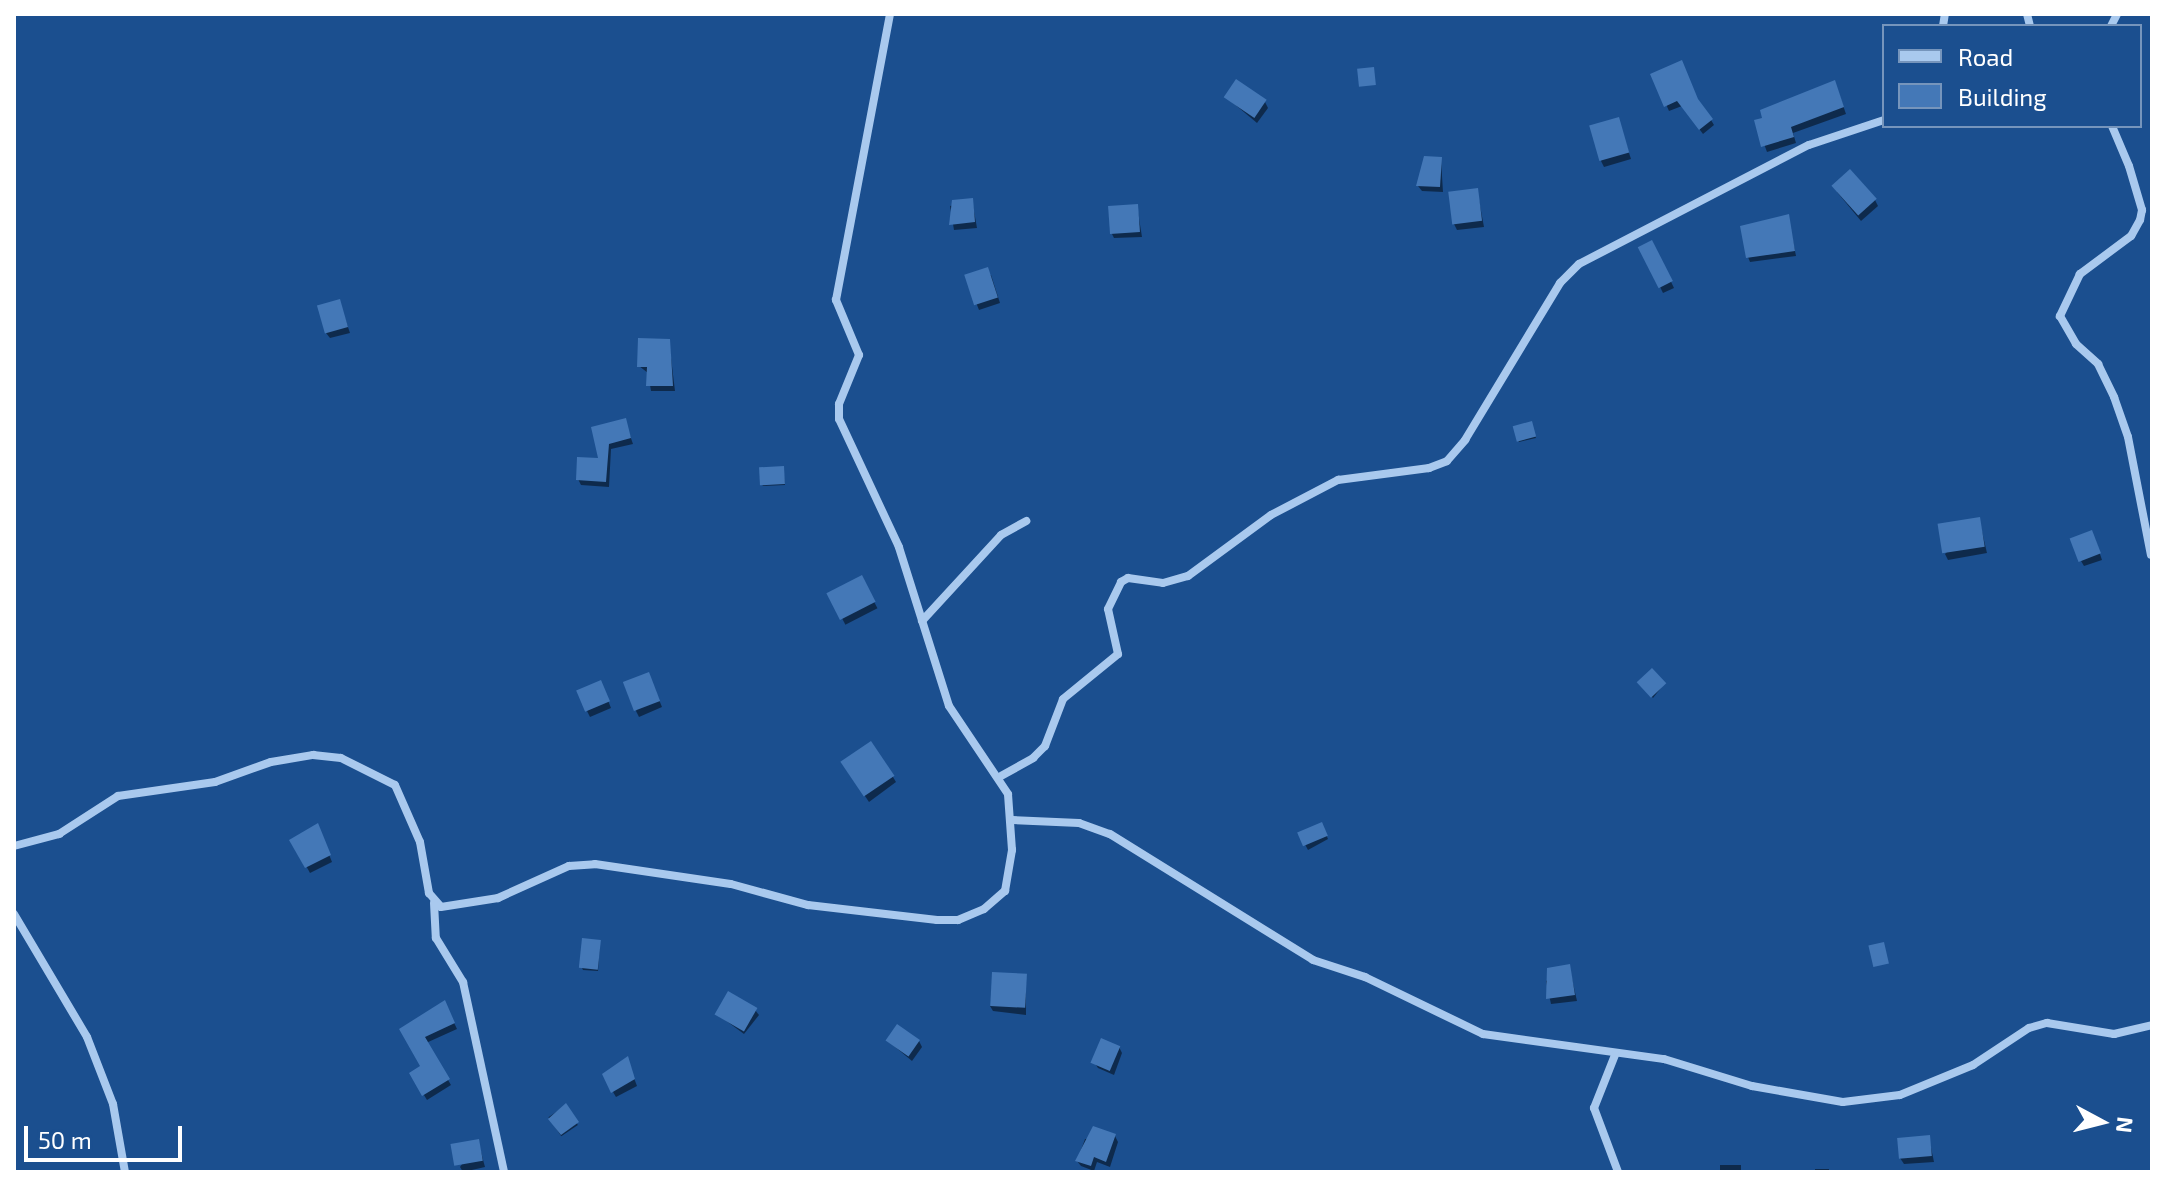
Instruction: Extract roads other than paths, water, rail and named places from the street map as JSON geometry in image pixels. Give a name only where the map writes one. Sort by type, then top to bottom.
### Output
[{"type":"street","points":[[434,903],[466,906],[498,898],[569,866],[595,864],[731,884],[808,905],[958,920],[1005,891],[1013,820],[1001,776],[959,726],[899,547],[839,419],[839,404],[859,355],[836,300],[890,14]]},
{"type":"street","points":[[1001,776],[1033,758],[1045,746],[1063,699],[1118,654],[1108,609],[1121,582],[1139,578],[1163,583],[1188,576],[1271,515],[1338,480],[1429,468],[1447,461],[1465,440],[1560,283],[1579,264],[1809,145],[1882,121]]},
{"type":"street","points":[[2113,128],[2138,195],[2140,220],[2131,236],[2080,274],[2060,316],[2076,344],[2098,364],[2114,397],[2128,437],[2151,555]]},
{"type":"street","points":[[922,621],[1001,535],[1026,521]]},
{"type":"street","points":[[14,846],[59,834],[118,796],[215,782],[271,762],[313,755],[341,758],[395,785],[413,820],[434,903],[436,938],[463,982],[504,1172]]},
{"type":"street","points":[[1013,820],[1079,823],[1110,834],[1313,960],[1365,977],[1457,1024],[1520,1041],[1664,1059],[1752,1086],[1830,1100],[1872,1102],[1973,1065],[2029,1028],[2047,1023],[2114,1034],[2152,1025]]},
{"type":"street","points":[[14,914],[87,1037],[113,1104],[125,1172]]},
{"type":"street","points":[[1615,1055],[1594,1108],[1618,1172]]}]
